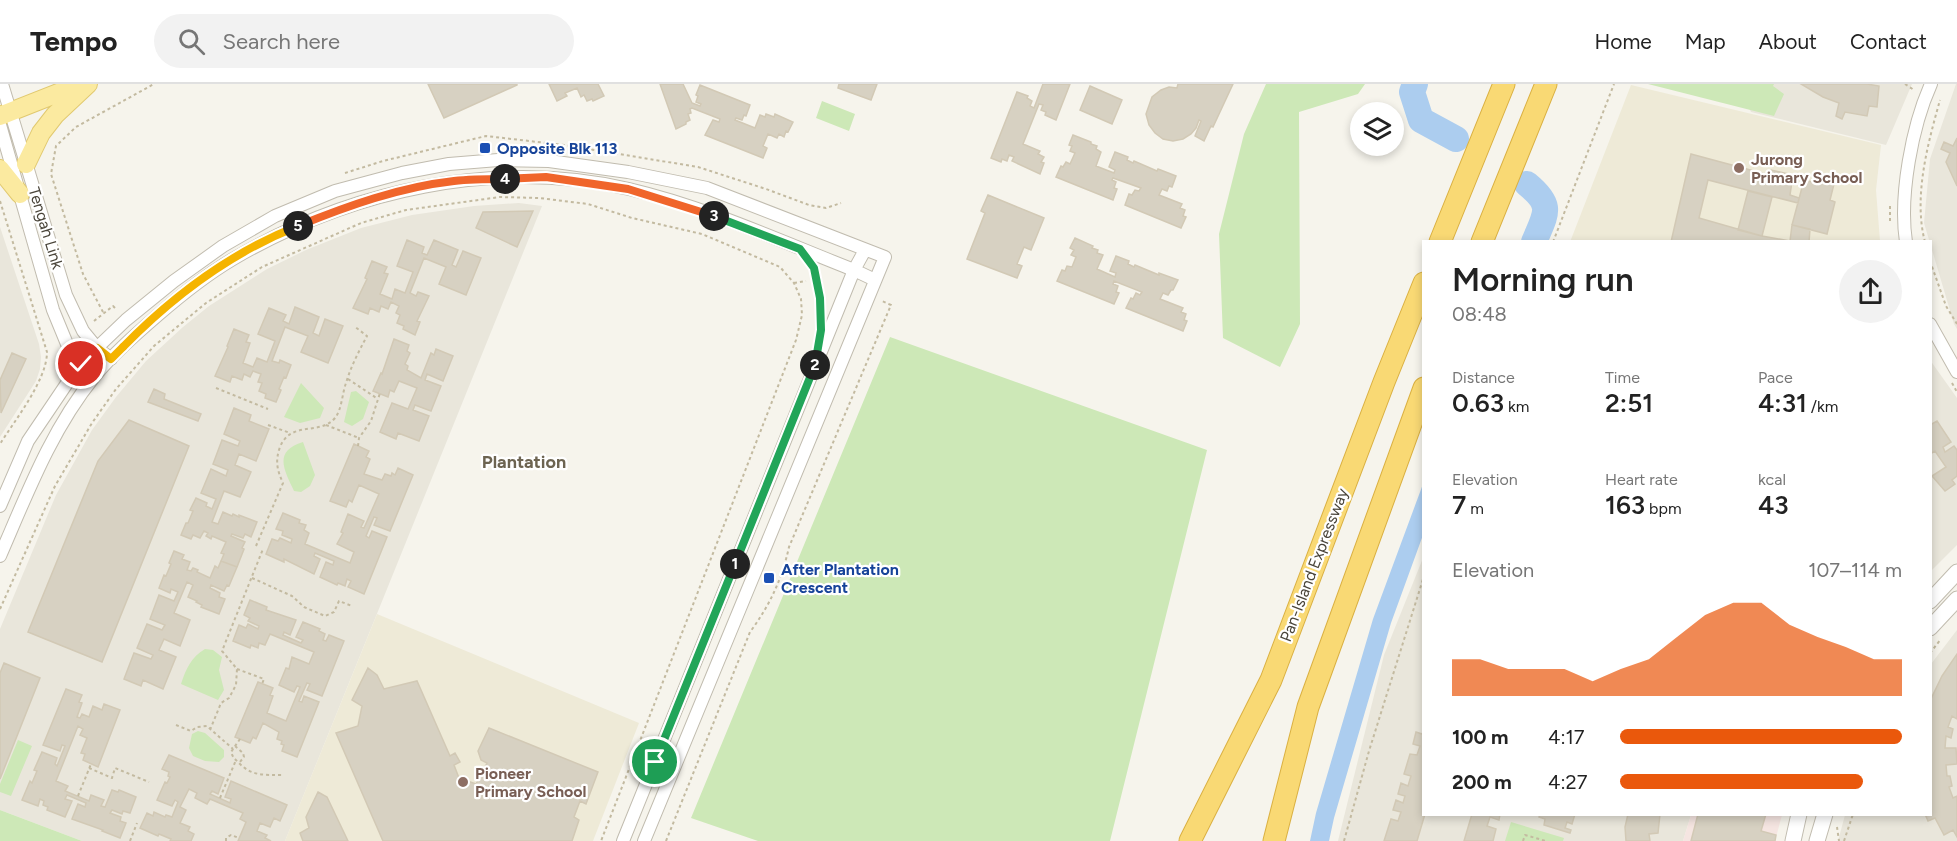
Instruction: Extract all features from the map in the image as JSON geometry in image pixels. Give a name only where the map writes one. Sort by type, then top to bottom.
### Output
[{"type":"highway","points":[[1441,240],[1504,84]]},
{"type":"highway","points":[[1483,240],[1547,84]]},
{"type":"highway","name":"Pan-Island Expressway","points":[[1190,841],[1270,680],[1422,288]]},
{"type":"highway","points":[[1274,841],[1308,707],[1422,394]]},
{"type":"main road","points":[[4,118],[81,84]]},
{"type":"main road","points":[[26,164],[41,133],[55,115],[88,84]]},
{"type":"main road","points":[[0,169],[20,194]]},
{"type":"street","name":"Tengah Link","points":[[2,84],[4,118],[20,194],[53,310],[67,344],[81,364],[95,376]]},
{"type":"street","points":[[1905,240],[1905,191],[1915,134],[1931,84]]},
{"type":"street","name":"Tengah Link","points":[[4,118],[26,164],[66,295],[83,331],[97,348],[111,359]]},
{"type":"street","points":[[0,506],[28,441],[81,364],[126,320],[174,281],[223,246],[275,216],[335,190],[449,164],[498,160],[549,161],[628,172],[707,188],[885,257],[644,841]]},
{"type":"street","points":[[0,556],[53,437],[95,376],[138,331],[184,293],[231,260],[282,232],[340,209],[401,191],[453,181],[546,177],[628,189],[701,211],[875,280]]},
{"type":"street","points":[[623,841],[854,270],[865,250]]},
{"type":"street","points":[[1932,328],[1957,372]]},
{"type":"street","points":[[1932,599],[1957,572]]},
{"type":"street","points":[[1932,626],[1957,599]]},
{"type":"street","points":[[1793,841],[1799,816]]},
{"type":"street","points":[[1817,841],[1831,818]]},
{"type":"lane","points":[[800,249],[814,268],[820,298],[821,330],[815,367]]},
{"type":"path","points":[[113,306],[103,312],[83,274],[51,174],[56,146],[76,127],[154,84]]},
{"type":"path","points":[[1554,240],[1614,84]]},
{"type":"path","points":[[1905,84],[1913,88],[1916,95]]},
{"type":"path","points":[[1925,240],[1922,190],[1928,142],[1942,95]]},
{"type":"path","points":[[340,175],[486,136],[564,145]]},
{"type":"path","points":[[0,609],[55,486],[116,389],[154,346],[206,303],[262,267],[361,223],[406,210],[500,197],[588,204],[632,218],[702,234],[780,267],[794,283],[801,299],[802,315],[795,340],[601,841]]},
{"type":"path","points":[[0,201],[47,352],[47,363],[42,376],[0,444]]},
{"type":"path","points":[[1932,273],[1946,306],[1957,324]]},
{"type":"path","points":[[666,841],[750,632],[766,610],[784,568],[789,547],[891,305]]},
{"type":"path","points":[[256,546],[283,483],[276,467],[277,454],[282,441],[290,433],[334,420],[339,411],[347,379],[367,336],[354,326]]},
{"type":"path","points":[[347,379],[378,399]]},
{"type":"path","points":[[216,388],[268,409]]},
{"type":"path","points":[[358,446],[359,438],[371,421],[380,393]]},
{"type":"path","points":[[325,424],[359,438]]},
{"type":"path","points":[[268,425],[290,433]]},
{"type":"path","points":[[262,684],[264,679],[237,669],[222,651],[263,549]]},
{"type":"path","points":[[252,578],[292,596],[304,608],[325,616],[334,612],[339,601],[352,606]]},
{"type":"path","points":[[1344,841],[1369,751],[1422,582]]},
{"type":"path","points":[[210,729],[221,703],[229,698],[237,685],[237,669]]},
{"type":"path","points":[[176,725],[191,731],[197,727],[207,726],[243,753],[244,757],[239,763]]},
{"type":"path","points":[[240,739],[231,752],[244,769],[254,774],[282,775]]},
{"type":"path","points":[[220,798],[236,760]]},
{"type":"path","points":[[78,796],[91,764]]},
{"type":"path","points":[[89,768],[112,778],[116,768],[149,782]]},
{"type":"path","points":[[1844,841],[1852,816]]},
{"type":"path","points":[[1831,818],[1839,841]]},
{"type":"path","points":[[130,841],[137,824]]},
{"type":"path","points":[[226,841],[226,838],[231,835],[239,838]]},
{"type":"path","points":[[1523,841],[1524,835],[1546,841]]},
{"type":"shaded area","points":[[1737,84],[1912,84],[1886,145],[1751,112]]},
{"type":"shaded area","points":[[1957,84],[1957,329],[1932,250],[1932,240],[1929,240],[1924,223],[1930,159]]},
{"type":"shaded area","name":"Jurong Primary School","points":[[1631,85],[1881,145],[1876,190],[1880,240],[1571,240]]},
{"type":"shaded area","points":[[519,203],[542,206],[285,841],[82,841],[0,810],[0,629],[56,495],[92,430],[146,361],[209,306],[267,269],[306,250],[361,228],[412,215],[474,206]]},
{"type":"shaded area","points":[[0,227],[39,344],[41,357],[36,381],[0,437]]},
{"type":"shaded area","points":[[1932,363],[1957,398],[1957,545],[1932,570]]},
{"type":"shaded area","points":[[1422,560],[1422,816],[1691,816],[1683,841],[1338,841],[1384,655]]},
{"type":"shaded area","name":"Pioneer Primary School","points":[[377,614],[639,723],[593,841],[285,841]]},
{"type":"shaded area","points":[[1957,630],[1957,841],[1838,841],[1845,816],[1932,816],[1932,663]]},
{"type":"shaded area","points":[[1691,816],[1782,816],[1775,841],[1683,841]]},
{"type":"green space","points":[[1266,84],[1365,84],[1358,94],[1299,112],[1300,324],[1280,367],[1223,338],[1219,234],[1244,134]]},
{"type":"green space","points":[[1648,84],[1774,84],[1773,86],[1784,94],[1774,116]]},
{"type":"green space","points":[[822,101],[855,114],[849,131],[816,118]]},
{"type":"green space","points":[[890,337],[1207,450],[1110,841],[758,841],[691,818]]},
{"type":"green space","points":[[301,383],[324,408],[320,418],[300,423],[284,417]]},
{"type":"green space","points":[[356,391],[369,402],[363,419],[352,426],[344,422],[351,392]]},
{"type":"green space","points":[[303,442],[315,475],[310,486],[301,492],[294,491],[285,469],[284,456],[288,450]]},
{"type":"green space","points":[[205,649],[213,650],[222,657],[219,670],[224,690],[218,700],[181,684],[190,664]]},
{"type":"green space","points":[[198,731],[205,733],[224,750],[224,757],[219,762],[205,761],[193,756],[189,748],[192,734]]},
{"type":"green space","points":[[18,740],[32,746],[11,796],[0,792],[0,784]]},
{"type":"green space","points":[[0,810],[82,841],[0,841]]},
{"type":"green space","points":[[1511,822],[1564,838],[1563,841],[1505,841]]},
{"type":"water","points":[[1541,183],[1553,204],[1552,218],[1544,240],[1524,240],[1537,212],[1533,203]]},
{"type":"water","points":[[1422,487],[1422,538],[1391,623],[1329,841],[1310,841],[1316,813],[1373,619]]},
{"type":"building","points":[[428,84],[517,84],[517,85],[444,118]]},
{"type":"building","points":[[549,84],[598,84],[604,96],[587,101],[584,95],[581,97],[577,88],[565,93],[567,96],[557,101]]},
{"type":"building","points":[[660,84],[683,84],[692,103],[700,106],[701,104],[696,102],[698,96],[696,95],[700,85],[750,105],[742,120],[736,118],[735,120],[755,128],[760,115],[765,117],[766,114],[774,117],[775,114],[793,122],[784,137],[779,134],[777,138],[768,134],[763,146],[767,148],[763,158],[705,135],[713,120],[719,122],[720,119],[692,108],[691,113],[688,114],[690,120],[676,129]]},
{"type":"building","points":[[839,84],[877,84],[871,100],[838,88]]},
{"type":"building","points":[[1043,84],[1070,84],[1056,120],[1045,115],[1046,112],[1041,110],[1043,105],[1039,104],[1023,144],[1040,151],[1038,154],[1044,157],[1040,174],[1012,161],[1014,157],[1009,155],[1007,161],[1002,159],[1001,162],[991,158],[1017,92],[1028,96],[1027,98],[1032,101],[1030,106],[1034,108]]},
{"type":"building","points":[[1178,84],[1233,84],[1204,141],[1195,136],[1201,121],[1199,120],[1191,134],[1173,141],[1163,139],[1149,125],[1146,114],[1152,97],[1169,87],[1177,88]]},
{"type":"building","points":[[1801,84],[1879,86],[1877,107],[1869,106],[1867,116],[1845,112],[1842,119],[1836,116],[1839,103]]},
{"type":"building","points":[[1090,86],[1122,100],[1112,124],[1080,110]]},
{"type":"building","points":[[1073,135],[1097,146],[1096,149],[1101,152],[1096,166],[1114,173],[1115,170],[1109,167],[1115,152],[1128,157],[1127,160],[1133,163],[1134,161],[1176,176],[1172,187],[1169,186],[1167,191],[1162,189],[1159,195],[1182,204],[1180,208],[1185,210],[1183,216],[1186,217],[1181,228],[1125,205],[1129,194],[1132,195],[1135,190],[1139,191],[1141,188],[1113,178],[1112,180],[1116,182],[1114,188],[1117,189],[1113,200],[1056,177],[1061,166],[1063,167],[1066,162],[1070,164],[1075,153],[1070,151],[1072,146],[1069,145]]},
{"type":"building","points":[[1957,138],[1957,186],[1946,162],[1950,153],[1941,149],[1944,142],[1953,146]]},
{"type":"building","points":[[1691,154],[1769,175],[1771,170],[1793,175],[1790,195],[1799,198],[1798,203],[1708,180],[1699,218],[1784,240],[1671,240]]},
{"type":"building","points":[[1818,176],[1835,180],[1830,200],[1835,202],[1827,234],[1792,225],[1804,180],[1816,183]]},
{"type":"building","points":[[1748,191],[1772,197],[1762,236],[1738,230]]},
{"type":"building","points":[[988,195],[1044,218],[1031,250],[1024,247],[1017,264],[1022,266],[1017,278],[967,259],[985,213],[981,211]]},
{"type":"building","points":[[533,211],[517,247],[476,228],[483,212]]},
{"type":"building","points":[[1792,225],[1810,229],[1809,240],[1790,240]]},
{"type":"building","points":[[1075,238],[1098,250],[1097,253],[1103,255],[1097,269],[1115,277],[1116,273],[1110,271],[1116,256],[1129,261],[1128,264],[1134,267],[1135,265],[1178,280],[1173,290],[1168,295],[1163,293],[1160,299],[1183,308],[1181,312],[1186,314],[1184,320],[1187,321],[1183,331],[1126,308],[1136,293],[1140,295],[1142,292],[1114,281],[1113,284],[1118,286],[1116,292],[1119,293],[1114,304],[1057,281],[1062,270],[1065,271],[1067,266],[1072,267],[1076,257],[1071,255],[1074,250],[1070,248]]},
{"type":"building","points":[[407,240],[424,247],[422,253],[427,255],[434,240],[458,250],[452,265],[456,267],[463,251],[481,258],[466,295],[439,284],[446,267],[424,258],[410,293],[416,296],[418,292],[429,296],[417,321],[420,322],[415,335],[397,323],[400,315],[396,313],[399,306],[391,302],[388,309],[381,306],[379,312],[370,308],[368,314],[353,308],[367,279],[365,278],[372,261],[387,267],[384,273],[388,274],[380,294],[392,299],[395,289],[405,293],[413,272],[397,266]]},
{"type":"building","points":[[295,307],[319,317],[313,333],[319,336],[325,319],[343,326],[328,363],[301,352],[308,336],[285,327],[272,361],[279,363],[280,360],[291,365],[279,389],[281,390],[276,402],[265,398],[266,394],[259,391],[262,383],[258,382],[261,374],[253,371],[250,377],[244,374],[242,380],[232,376],[230,382],[215,376],[234,329],[249,335],[246,342],[250,343],[243,363],[253,367],[257,358],[267,362],[275,341],[258,334],[269,308],[286,315],[283,321],[289,324]]},
{"type":"building","points":[[394,339],[409,345],[407,351],[410,353],[405,364],[408,366],[407,370],[421,378],[431,353],[434,355],[436,349],[453,356],[443,381],[427,374],[425,380],[441,386],[431,411],[415,405],[413,410],[429,416],[419,441],[398,433],[396,439],[380,432],[392,403],[408,409],[417,388],[399,381],[394,392],[390,390],[388,397],[373,391],[382,374]]},
{"type":"building","points":[[12,353],[26,359],[1,413],[0,380]]},
{"type":"building","points":[[154,389],[165,394],[164,399],[201,414],[198,421],[148,402]]},
{"type":"building","points":[[234,408],[251,415],[249,421],[269,429],[256,461],[239,454],[235,465],[251,472],[240,497],[224,491],[212,522],[218,524],[223,512],[257,522],[251,537],[245,534],[243,538],[232,534],[231,536],[245,542],[237,567],[221,561],[224,554],[221,553],[226,542],[212,536],[211,539],[204,531],[200,538],[193,535],[191,539],[181,535],[193,511],[190,510],[196,498],[207,503],[206,506],[212,509],[216,499],[201,493],[211,469],[226,476],[228,470],[213,464],[222,440],[238,446],[240,441],[224,434]]},
{"type":"building","points":[[129,420],[189,446],[102,662],[28,632],[98,461]]},
{"type":"building","points":[[1937,421],[1951,442],[1943,447],[1945,452],[1954,446],[1957,450],[1957,476],[1952,480],[1955,484],[1945,491],[1932,476],[1946,467],[1935,451],[1932,453],[1932,424]]},
{"type":"building","points":[[354,444],[369,451],[366,457],[370,459],[364,474],[382,480],[385,474],[395,475],[398,468],[413,475],[390,531],[374,525],[377,518],[374,517],[366,536],[369,538],[372,531],[387,537],[364,594],[348,587],[351,581],[347,579],[345,586],[320,577],[326,562],[333,565],[334,561],[315,553],[314,556],[320,559],[314,574],[284,559],[284,562],[266,554],[272,539],[278,541],[280,538],[291,543],[292,539],[282,535],[283,531],[276,529],[283,513],[306,525],[304,530],[309,533],[305,544],[350,563],[354,552],[337,544],[343,533],[341,532],[348,514],[364,521],[361,527],[364,528],[379,494],[359,485],[352,502],[349,500],[346,507],[330,501]]},
{"type":"building","points":[[174,551],[184,555],[182,559],[190,562],[187,570],[191,571],[193,568],[210,578],[215,566],[218,568],[221,561],[237,567],[229,586],[227,585],[224,591],[211,585],[210,588],[220,593],[219,597],[225,599],[219,614],[201,607],[202,605],[197,601],[188,597],[193,585],[187,582],[174,613],[190,620],[180,646],[164,639],[159,650],[176,657],[163,689],[143,680],[141,686],[124,679],[134,653],[151,659],[153,655],[137,648],[147,624],[162,630],[165,625],[150,619],[159,595],[174,601],[178,592],[171,589],[170,593],[159,588],[171,564],[169,563]]},
{"type":"building","points":[[250,600],[267,607],[266,610],[296,620],[290,635],[284,632],[283,635],[301,643],[303,640],[296,637],[303,622],[320,629],[319,631],[325,634],[323,640],[326,641],[329,635],[344,641],[322,696],[307,690],[310,684],[307,683],[299,701],[302,702],[304,696],[319,702],[297,757],[282,751],[284,745],[277,739],[279,732],[263,723],[256,739],[253,737],[250,743],[235,737],[258,682],[273,688],[270,695],[273,696],[267,713],[286,721],[300,687],[297,686],[294,692],[279,685],[286,668],[289,669],[292,657],[309,664],[314,652],[270,634],[265,645],[259,643],[258,648],[251,645],[250,648],[233,641],[239,625],[246,628],[248,624],[258,629],[259,626],[248,621],[250,618],[244,615]]},
{"type":"building","points":[[1957,654],[1957,719],[1952,716],[1948,727],[1953,729],[1951,738],[1946,736],[1945,748],[1956,748],[1957,764],[1946,765],[1947,776],[1950,776],[1952,786],[1949,787],[1953,798],[1957,796],[1957,837],[1953,830],[1944,835],[1935,818],[1928,821],[1926,816],[1932,816],[1932,697],[1942,676]]},
{"type":"building","points":[[4,663],[40,678],[0,779],[0,673]]},
{"type":"building","name":"Pioneer Primary School","points":[[368,668],[377,675],[384,689],[417,681],[450,756],[455,753],[460,762],[454,765],[459,778],[476,784],[487,763],[481,760],[478,751],[489,728],[598,772],[586,804],[580,801],[574,817],[579,820],[572,841],[383,841],[336,733],[358,726],[362,706],[352,700]]},
{"type":"building","points":[[66,689],[82,695],[77,717],[80,718],[82,714],[89,717],[93,706],[102,710],[104,704],[120,710],[98,767],[83,760],[85,754],[81,753],[87,738],[80,735],[83,729],[78,726],[56,781],[68,786],[65,791],[89,801],[91,795],[104,800],[101,806],[105,807],[112,790],[118,792],[119,790],[136,797],[130,813],[123,811],[122,814],[112,810],[110,813],[121,817],[120,821],[126,823],[120,838],[72,819],[78,804],[85,807],[86,803],[67,795],[65,799],[72,801],[65,817],[47,810],[48,807],[43,805],[44,801],[40,799],[38,806],[22,800],[37,771],[34,770],[42,752],[57,758],[55,764],[57,766],[65,746],[62,745],[60,751],[43,745]]},
{"type":"building","points":[[1416,732],[1422,734],[1422,816],[1424,816],[1417,841],[1384,841],[1391,819],[1398,821],[1401,812],[1393,810],[1396,800],[1403,803],[1405,796],[1398,794],[1401,783],[1408,786],[1411,776],[1404,774],[1410,754],[1417,755],[1420,746],[1413,744]]},
{"type":"building","points":[[169,755],[224,778],[218,794],[212,791],[210,794],[230,803],[231,799],[225,797],[231,781],[287,805],[280,821],[274,818],[270,827],[260,823],[257,831],[267,835],[265,838],[271,841],[238,841],[246,822],[240,819],[243,813],[210,799],[207,804],[195,798],[197,793],[189,789],[180,807],[186,810],[180,823],[190,827],[188,831],[194,834],[191,841],[170,841],[171,839],[140,828],[147,813],[153,816],[154,812],[165,817],[166,815],[172,817],[178,802],[175,800],[172,806],[157,800],[165,782],[167,783],[170,777],[169,772],[162,769]]},
{"type":"building","points":[[318,792],[327,797],[348,841],[303,841],[300,833],[309,828],[306,817]]},
{"type":"building","points":[[1471,816],[1500,816],[1499,820],[1490,817],[1487,826],[1496,829],[1493,841],[1464,841]]},
{"type":"building","points":[[1574,816],[1572,824],[1567,822],[1565,828],[1571,830],[1570,833],[1544,825],[1545,819],[1539,817]]},
{"type":"building","points":[[1628,816],[1660,816],[1658,833],[1649,834],[1650,841],[1626,841],[1625,827]]},
{"type":"building","points":[[1697,816],[1765,816],[1761,831],[1776,835],[1775,841],[1691,841]]},
{"type":"waterway","points":[[1415,84],[1412,92],[1421,120],[1456,139]]},
{"type":"waterway","points":[[1527,184],[1541,198],[1545,210],[1535,240]]},
{"type":"place","name":"Opposite Blk 113","points":[[485,148]]},
{"type":"place","name":"Jurong Primary School","points":[[1739,168]]},
{"type":"place","name":"After Plantation Crescent","points":[[769,578]]},
{"type":"place","name":"Pioneer Primary School","points":[[463,782]]},
{"type":"district","name":"Plantation","points":[[524,462]]},
{"type":"route","points":[[81,364],[97,348],[111,359],[138,331],[184,293],[231,260],[282,232],[340,209],[401,191],[453,181],[546,177],[628,189],[701,211],[800,249],[814,268],[820,298],[821,330],[815,367],[655,762]]}]
